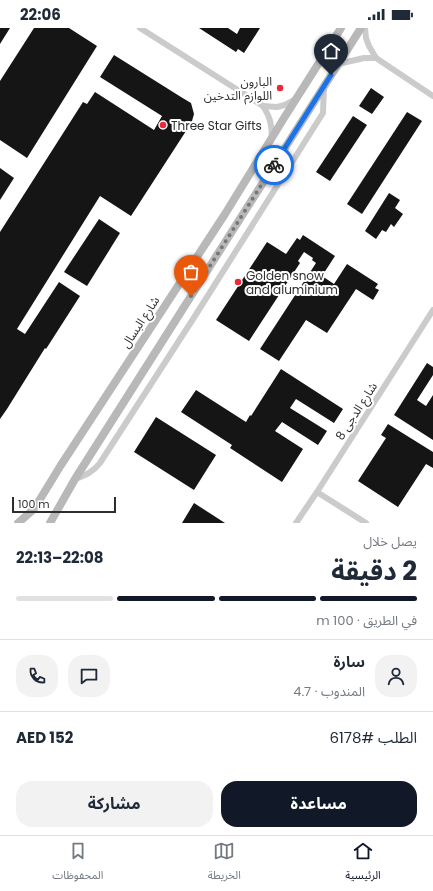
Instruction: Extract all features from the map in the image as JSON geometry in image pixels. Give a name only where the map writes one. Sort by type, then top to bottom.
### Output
[{"type":"street","points":[[140,28],[263,106],[271,122],[272,137]]},
{"type":"street","name":"شارع البسال","points":[[18,523],[34,509],[61,465],[225,214],[341,28]]},
{"type":"street","points":[[50,523],[75,478],[361,28]]},
{"type":"street","points":[[365,28],[367,42],[376,58],[433,96]]},
{"type":"street","points":[[338,64],[364,58],[376,58]]},
{"type":"street","points":[[75,478],[90,473],[96,469],[203,304],[323,113],[324,86]]},
{"type":"street","points":[[263,106],[277,107],[297,98]]},
{"type":"street","name":"شارع الدجى 8","points":[[296,523],[433,310]]},
{"type":"street","points":[[317,492],[366,523]]},
{"type":"building","points":[[0,28],[10,28],[0,44]]},
{"type":"building","points":[[34,28],[69,28],[97,46],[27,158],[0,140],[0,81]]},
{"type":"building","points":[[199,28],[228,28],[237,34],[240,28],[260,28],[244,53],[238,49],[236,52]]},
{"type":"building","points":[[114,55],[191,103],[194,114],[192,121],[184,130],[186,131],[131,216],[100,196],[17,329],[25,334],[59,282],[80,296],[0,419],[0,232],[83,102],[87,104],[95,92],[154,130],[162,116],[100,77]]},
{"type":"building","points":[[371,88],[384,97],[372,114],[359,106]]},
{"type":"building","points":[[407,112],[422,121],[362,214],[347,204]]},
{"type":"building","points":[[353,116],[367,125],[330,181],[316,172]]},
{"type":"building","points":[[0,168],[14,178],[0,200]]},
{"type":"building","points":[[389,193],[400,200],[395,208],[403,214],[394,227],[391,224],[386,232],[382,230],[376,239],[365,231]]},
{"type":"building","points":[[99,219],[120,233],[87,286],[64,272]]},
{"type":"building","points":[[303,235],[335,256],[322,276],[334,284],[347,264],[378,284],[375,288],[379,290],[373,300],[356,289],[327,333],[306,320],[279,361],[260,349],[316,263],[312,260],[313,258],[304,252],[298,261],[300,263],[249,341],[216,320],[267,242],[286,254],[297,238],[300,240]]},
{"type":"building","points":[[427,363],[433,367],[433,375],[417,400],[426,406],[433,395],[433,440],[394,415]]},
{"type":"building","points":[[281,369],[343,409],[334,423],[296,399],[290,408],[327,431],[318,445],[282,422],[275,431],[303,449],[282,482],[230,448],[232,445],[181,412],[196,390],[246,422]]},
{"type":"building","points":[[156,417],[216,455],[194,490],[134,452]]},
{"type":"building","points":[[388,424],[433,452],[433,468],[426,464],[398,507],[358,481],[386,438],[381,435]]},
{"type":"building","points":[[194,503],[225,523],[182,523]]},
{"type":"way so far","points":[[191,296],[274,165]]},
{"type":"place","name":"البارون اللوازم التدخين","points":[[280,88]]},
{"type":"place","name":"Three Star Gifts","points":[[163,125]]},
{"type":"place","name":"Golden snow and aluminium","points":[[238,282]]},
{"type":"route","points":[[274,165],[331,75]]}]
